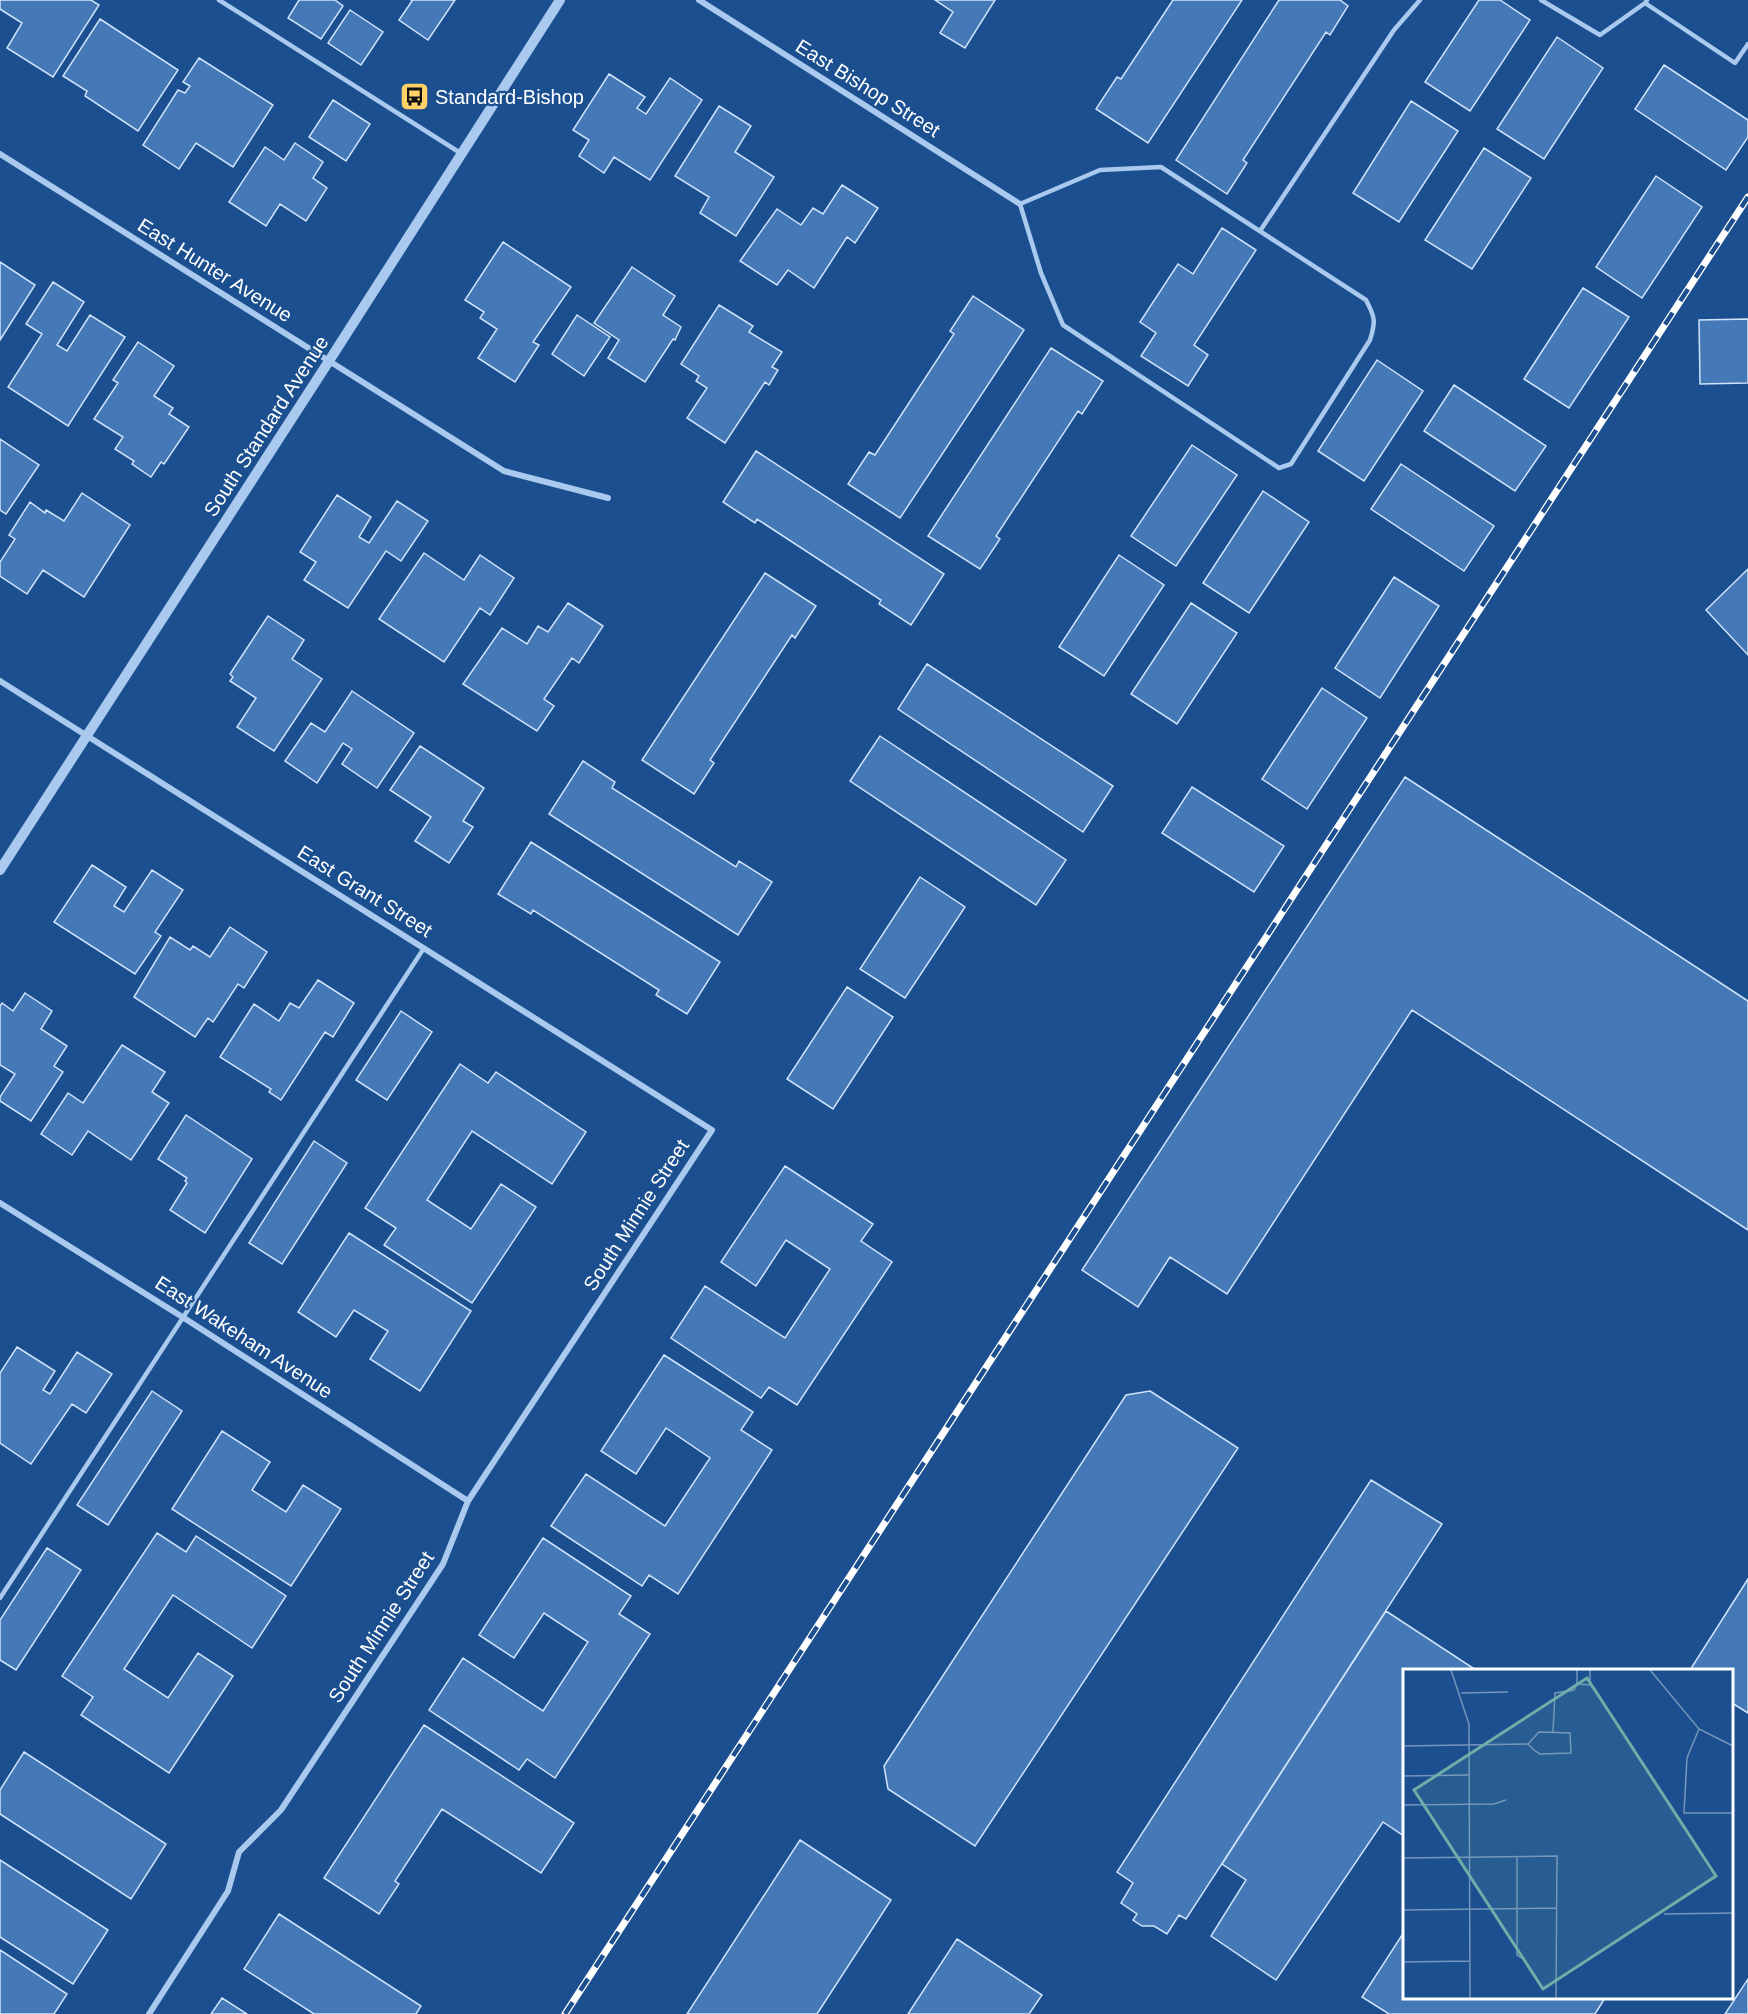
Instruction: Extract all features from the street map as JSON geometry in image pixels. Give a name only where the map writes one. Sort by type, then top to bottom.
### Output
[{"type":"street","name":"South Standard Avenue","points":[[0,870],[330,361],[560,0]]},
{"type":"street","name":"East Bishop Street","points":[[699,0],[1020,204]]},
{"type":"street","name":"East Hunter Avenue","points":[[0,154],[504,471],[608,498]]},
{"type":"street","name":"East Grant Street","points":[[0,681],[712,1130]]},
{"type":"street","name":"South Minnie Street","points":[[149,2014],[228,1891],[239,1852],[281,1810],[443,1564],[468,1501],[712,1130]]},
{"type":"street","name":"East Wakeham Avenue","points":[[0,1203],[184,1318],[468,1501]]},
{"type":"lane","points":[[219,0],[462,154]]},
{"type":"lane","points":[[1260,231],[1394,30],[1420,0]]},
{"type":"lane","points":[[1540,0],[1600,35],[1646,2],[1736,63],[1748,44]]},
{"type":"lane","points":[[1161,167],[1366,300],[1375,324],[1370,340],[1291,464],[1279,468],[1063,325],[1041,273],[1020,204],[1100,170],[1161,167]]},
{"type":"lane","points":[[0,1598],[424,948]]},
{"type":"building","points":[[0,0],[91,0],[99,5],[53,77],[7,48],[22,23],[0,9]]},
{"type":"building","points":[[299,0],[335,0],[343,6],[321,39],[288,18]]},
{"type":"building","points":[[411,0],[455,0],[428,40],[399,20]]},
{"type":"building","points":[[935,0],[995,0],[965,48],[940,33],[953,12]]},
{"type":"building","points":[[1173,0],[1242,0],[1148,143],[1096,109],[1117,77],[1121,79]]},
{"type":"building","points":[[1279,0],[1340,0],[1348,6],[1330,35],[1326,32],[1243,160],[1247,163],[1227,194],[1176,160]]},
{"type":"building","points":[[1479,0],[1500,0],[1530,20],[1470,111],[1425,82]]},
{"type":"building","points":[[350,10],[383,32],[361,65],[328,43]]},
{"type":"building","points":[[100,19],[178,70],[138,131],[85,96],[87,91],[63,76]]},
{"type":"building","points":[[1557,37],[1603,68],[1544,159],[1497,129]]},
{"type":"building","points":[[199,58],[273,105],[233,167],[196,143],[179,169],[143,145],[178,90],[185,93],[190,86],[183,82]]},
{"type":"building","points":[[1664,65],[1748,120],[1748,137],[1726,170],[1635,109]]},
{"type":"building","points":[[609,74],[645,97],[637,108],[646,114],[670,78],[702,100],[650,180],[614,157],[604,173],[579,156],[589,140],[573,130]]},
{"type":"building","points":[[333,100],[370,124],[346,161],[309,137]]},
{"type":"building","points":[[1411,101],[1458,131],[1399,222],[1353,193]]},
{"type":"building","points":[[719,106],[751,126],[735,152],[774,177],[736,236],[700,213],[709,197],[675,176]]},
{"type":"building","points":[[295,143],[323,162],[313,178],[327,188],[306,221],[280,204],[266,226],[229,202],[265,147],[284,160]]},
{"type":"building","points":[[1484,148],[1531,178],[1472,269],[1425,240]]},
{"type":"building","points":[[1656,176],[1702,207],[1642,298],[1596,267]]},
{"type":"building","points":[[842,185],[878,208],[855,243],[847,237],[814,288],[788,270],[777,285],[740,261],[777,209],[801,225],[813,208],[823,214]]},
{"type":"building","points":[[1222,228],[1256,250],[1194,345],[1208,355],[1188,386],[1141,356],[1156,333],[1140,322],[1178,264],[1193,274]]},
{"type":"building","points":[[503,242],[571,287],[533,342],[539,345],[515,382],[478,358],[497,329],[480,318],[484,312],[465,300]]},
{"type":"building","points":[[0,262],[35,285],[0,340]]},
{"type":"building","points":[[632,267],[675,296],[663,315],[681,327],[675,340],[673,339],[645,382],[608,358],[619,340],[594,323]]},
{"type":"building","points":[[53,282],[84,302],[57,345],[67,351],[90,315],[125,337],[68,426],[8,387],[42,334],[26,324]]},
{"type":"building","points":[[1583,288],[1629,317],[1569,408],[1524,379]]},
{"type":"building","points":[[973,296],[1024,330],[900,518],[848,484],[869,452],[875,455],[954,334],[950,331]]},
{"type":"building","points":[[719,305],[753,326],[749,332],[782,352],[772,367],[778,370],[769,385],[765,382],[725,443],[687,418],[707,388],[696,381],[699,376],[681,364]]},
{"type":"building","points":[[577,315],[610,337],[584,376],[552,354]]},
{"type":"building","points":[[1748,319],[1748,383],[1700,384],[1699,320]]},
{"type":"building","points":[[138,342],[174,366],[154,396],[173,408],[169,414],[189,427],[164,464],[161,462],[151,477],[132,464],[134,461],[115,449],[123,437],[94,419],[118,383],[113,380]]},
{"type":"building","points":[[1051,348],[1103,381],[1082,414],[1078,411],[996,536],[1000,539],[980,569],[928,536]]},
{"type":"building","points":[[1377,360],[1423,391],[1364,481],[1318,451]]},
{"type":"building","points":[[1454,385],[1546,446],[1515,491],[1424,431]]},
{"type":"building","points":[[0,439],[39,465],[6,514],[0,510]]},
{"type":"building","points":[[1192,445],[1237,475],[1176,566],[1131,536]]},
{"type":"building","points":[[756,451],[944,574],[911,625],[879,604],[881,600],[757,519],[755,523],[723,502]]},
{"type":"building","points":[[1401,464],[1494,526],[1464,571],[1371,509]]},
{"type":"building","points":[[1263,491],[1309,522],[1249,613],[1203,583]]},
{"type":"building","points":[[82,493],[130,525],[84,597],[43,570],[27,594],[0,576],[0,562],[15,539],[9,535],[30,502],[45,513],[46,510],[64,521]]},
{"type":"building","points":[[337,495],[371,517],[359,537],[369,543],[397,501],[428,521],[401,561],[386,551],[348,608],[304,580],[316,562],[300,552]]},
{"type":"building","points":[[424,553],[464,580],[480,555],[514,578],[490,615],[480,608],[444,662],[379,619]]},
{"type":"building","points":[[1119,555],[1164,585],[1104,676],[1059,647]]},
{"type":"building","points":[[1748,569],[1748,655],[1706,610]]},
{"type":"building","points":[[765,573],[816,606],[795,638],[792,635],[710,760],[714,763],[694,794],[642,760]]},
{"type":"building","points":[[1394,577],[1439,606],[1380,698],[1335,668]]},
{"type":"building","points":[[568,603],[603,626],[579,663],[572,658],[544,699],[554,706],[537,731],[463,684],[502,628],[527,644],[538,626],[548,632]]},
{"type":"building","points":[[1191,603],[1237,633],[1177,724],[1131,694]]},
{"type":"building","points":[[268,616],[304,640],[292,659],[322,679],[274,751],[237,727],[256,698],[230,681],[233,677],[230,674]]},
{"type":"building","points":[[927,664],[1113,786],[1083,832],[898,709]]},
{"type":"building","points":[[1322,688],[1367,718],[1307,809],[1262,779]]},
{"type":"building","points":[[352,691],[414,733],[377,788],[342,764],[352,749],[343,743],[317,783],[285,761],[311,723],[325,732]]},
{"type":"building","points":[[880,736],[1066,860],[1036,905],[850,781]]},
{"type":"building","points":[[420,746],[484,788],[463,821],[473,827],[449,863],[415,841],[431,817],[390,790]]},
{"type":"building","points":[[583,761],[615,782],[612,788],[736,867],[739,861],[772,882],[738,935],[549,814]]},
{"type":"building","points":[[1405,777],[1748,1001],[1748,1230],[1412,1010],[1227,1294],[1170,1257],[1138,1307],[1082,1270]]},
{"type":"building","points":[[1192,787],[1284,846],[1254,892],[1162,833]]},
{"type":"building","points":[[531,842],[720,962],[687,1014],[656,995],[659,990],[533,910],[531,914],[498,894]]},
{"type":"building","points":[[92,865],[126,887],[114,906],[124,912],[152,870],[183,890],[155,932],[161,936],[135,974],[54,922]]},
{"type":"building","points":[[920,877],[965,907],[905,998],[860,969]]},
{"type":"building","points":[[230,927],[267,952],[244,988],[238,984],[213,1022],[208,1018],[195,1037],[134,997],[170,937],[190,950],[193,946],[210,957]]},
{"type":"building","points":[[318,980],[354,1003],[333,1037],[325,1032],[281,1100],[269,1092],[271,1089],[220,1057],[254,1004],[279,1021],[290,1003],[299,1008]]},
{"type":"building","points":[[847,987],[893,1017],[833,1109],[787,1079]]},
{"type":"building","points":[[25,993],[52,1011],[41,1029],[67,1046],[54,1066],[63,1072],[31,1121],[0,1101],[0,1097],[15,1074],[0,1065],[0,1006],[2,1003],[13,1011]]},
{"type":"building","points":[[401,1011],[432,1032],[387,1100],[356,1080]]},
{"type":"building","points":[[122,1045],[165,1072],[152,1092],[169,1103],[131,1160],[88,1131],[72,1155],[41,1134],[68,1093],[83,1103]]},
{"type":"building","points":[[460,1064],[488,1083],[496,1072],[586,1132],[552,1184],[472,1131],[427,1200],[471,1229],[501,1184],[536,1207],[472,1303],[384,1245],[396,1228],[365,1208]]},
{"type":"building","points":[[186,1115],[252,1159],[205,1233],[170,1210],[187,1183],[185,1181],[187,1178],[158,1159]]},
{"type":"building","points":[[314,1141],[347,1163],[282,1264],[249,1243]]},
{"type":"building","points":[[785,1166],[873,1224],[861,1241],[892,1262],[797,1405],[769,1387],[761,1398],[671,1338],[705,1286],[785,1338],[830,1269],[786,1240],[756,1286],[721,1262]]},
{"type":"building","points":[[349,1233],[471,1311],[420,1391],[370,1359],[388,1331],[354,1310],[336,1337],[298,1312]]},
{"type":"building","points":[[17,1347],[55,1371],[43,1390],[50,1394],[77,1352],[112,1374],[86,1413],[72,1404],[31,1464],[0,1443],[0,1373]]},
{"type":"building","points":[[664,1355],[753,1412],[741,1430],[772,1450],[678,1594],[649,1575],[642,1586],[551,1526],[586,1474],[665,1526],[710,1458],[666,1428],[636,1474],[601,1451]]},
{"type":"building","points":[[152,1391],[182,1411],[108,1525],[77,1505]]},
{"type":"building","points":[[1150,1391],[1238,1448],[975,1846],[888,1789],[884,1766],[1126,1395]]},
{"type":"building","points":[[222,1431],[270,1462],[252,1490],[286,1512],[303,1485],[341,1509],[291,1586],[172,1509]]},
{"type":"building","points":[[1371,1480],[1442,1524],[1186,1919],[1179,1915],[1167,1934],[1154,1926],[1142,1926],[1133,1920],[1137,1914],[1121,1903],[1133,1883],[1117,1872]]},
{"type":"building","points":[[157,1533],[186,1552],[196,1536],[286,1596],[252,1648],[173,1595],[124,1669],[168,1698],[198,1653],[233,1676],[169,1773],[81,1715],[93,1697],[62,1676]]},
{"type":"building","points":[[543,1538],[631,1596],[619,1614],[650,1634],[555,1778],[527,1759],[519,1770],[429,1710],[463,1658],[543,1711],[588,1642],[544,1613],[514,1658],[479,1635]]},
{"type":"building","points":[[47,1548],[81,1570],[16,1670],[0,1660],[0,1620]]},
{"type":"building","points":[[1748,1579],[1748,1713],[1733,1704],[1733,1669],[1691,1669]]},
{"type":"building","points":[[1386,1611],[1474,1669],[1403,1669],[1403,1835],[1383,1822],[1276,1980],[1211,1936],[1246,1880],[1222,1864]]},
{"type":"building","points":[[424,1725],[574,1823],[541,1873],[442,1809],[395,1881],[399,1884],[379,1914],[324,1878]]},
{"type":"building","points":[[24,1752],[166,1844],[131,1899],[0,1814],[0,1790]]},
{"type":"building","points":[[800,1840],[891,1900],[817,2014],[687,2014]]},
{"type":"building","points":[[0,1860],[108,1930],[73,1984],[0,1937]]},
{"type":"building","points":[[279,1914],[421,2006],[416,2014],[314,2014],[244,1969]]},
{"type":"building","points":[[1403,1934],[1403,1999],[1604,1999],[1595,2014],[1389,2014],[1362,1997]]},
{"type":"building","points":[[957,1939],[1042,1995],[1029,2014],[908,2014]]},
{"type":"building","points":[[0,1950],[67,1994],[54,2014],[0,2014]]},
{"type":"building","points":[[1748,1979],[1748,2014],[1725,2014]]},
{"type":"building","points":[[222,1998],[247,2014],[211,2014]]},
{"type":"railway","points":[[565,2014],[1748,197]]},
{"type":"place","name":"Standard-Bishop","points":[[414,97]]}]
